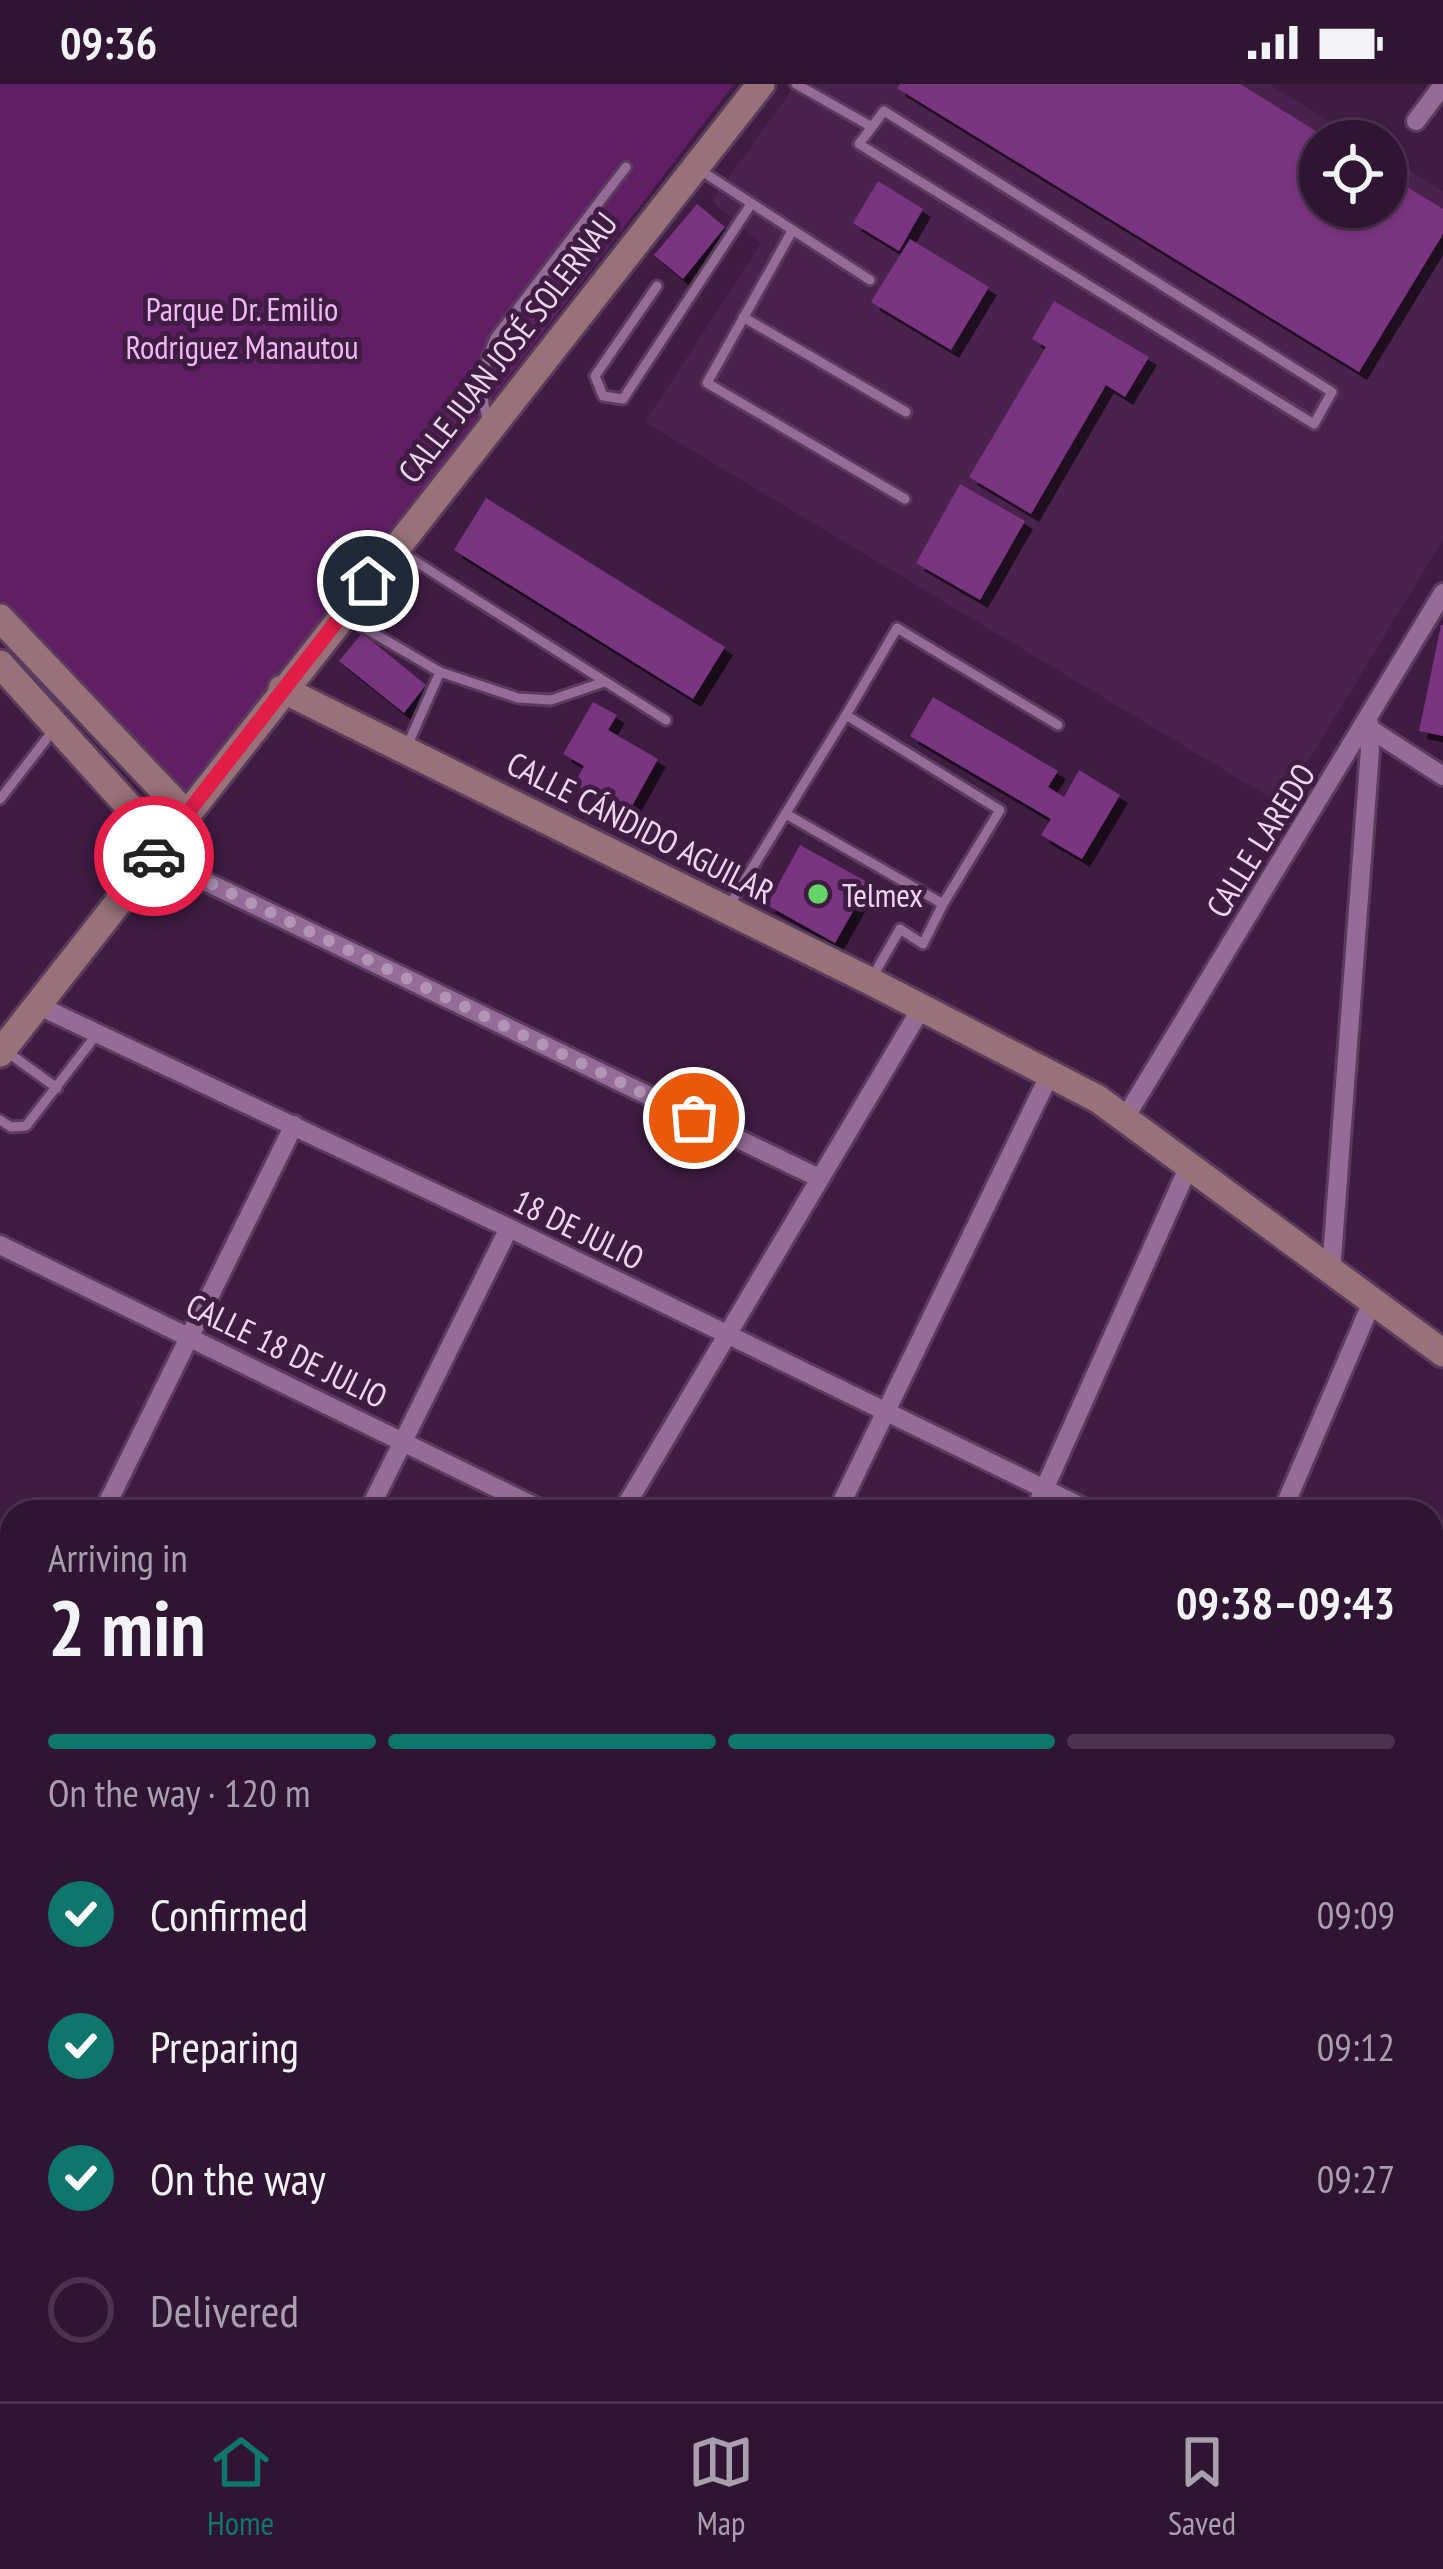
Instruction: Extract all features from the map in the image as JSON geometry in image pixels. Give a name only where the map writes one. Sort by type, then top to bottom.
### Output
[{"type":"street","name":"CALLE JUAN JOSÉ SOLERNAU","points":[[4,1041],[761,84]]},
{"type":"street","points":[[1416,121],[1443,85]]},
{"type":"street","name":"CALLE LAREDO","points":[[1125,1118],[1369,723],[1443,593]]},
{"type":"street","points":[[0,618],[186,814]]},
{"type":"street","points":[[0,664],[158,849],[819,1178]]},
{"type":"street","name":"CALLE CÁNDIDO AGUILAR","points":[[282,689],[1050,1074],[1125,1118],[1443,1353]]},
{"type":"street","points":[[1369,723],[1443,776]]},
{"type":"street","points":[[1331,1272],[1369,723]]},
{"type":"street","name":"18 DE JULIO","points":[[37,1005],[1067,1500]]},
{"type":"street","points":[[629,1500],[922,1007]]},
{"type":"street","points":[[843,1500],[1050,1074]]},
{"type":"street","points":[[109,1500],[294,1125]]},
{"type":"street","points":[[1039,1500],[1189,1168]]},
{"type":"street","points":[[374,1500],[509,1228]]},
{"type":"street","name":"CALLE 18 DE JULIO","points":[[0,1245],[522,1500]]},
{"type":"street","points":[[1287,1500],[1372,1302]]},
{"type":"lane","points":[[796,84],[872,127]]},
{"type":"lane","points":[[818,97],[827,84]]},
{"type":"lane","points":[[884,111],[1332,392],[1314,424],[859,144],[872,127],[884,111]]},
{"type":"lane","points":[[489,428],[480,394],[482,366],[495,338],[626,167]]},
{"type":"lane","points":[[695,167],[870,280]]},
{"type":"lane","points":[[657,286],[595,376],[603,396],[623,399],[751,204]]},
{"type":"lane","points":[[792,231],[706,382],[905,499]]},
{"type":"lane","points":[[743,317],[906,412]]},
{"type":"lane","points":[[394,548],[666,720]]},
{"type":"lane","points":[[342,615],[440,672],[518,698],[551,700],[604,682]]},
{"type":"lane","points":[[727,910],[897,628],[1058,725]]},
{"type":"lane","points":[[405,749],[440,672]]},
{"type":"lane","points":[[846,715],[1000,810],[922,944],[900,928],[870,981]]},
{"type":"lane","points":[[0,799],[55,728]]},
{"type":"lane","points":[[786,814],[943,904]]},
{"type":"lane","points":[[0,1120],[10,1127],[26,1126],[97,1034]]},
{"type":"lane","points":[[4,1041],[56,1088]]},
{"type":"shaded area","points":[[796,84],[1269,84],[1328,120],[1299,120],[1299,228],[1407,228],[1407,169],[1443,191],[1443,539],[1282,805],[645,422],[761,244],[712,201]]},
{"type":"green space","name":"Parque Dr. Emilio Rodriguez Manautou","points":[[0,84],[734,84],[186,796],[0,602]]},
{"type":"building","points":[[900,84],[1240,84],[1299,121],[1299,228],[1407,228],[1407,187],[1443,209],[1443,234],[1359,372],[897,88]]},
{"type":"building","points":[[878,181],[923,209],[899,251],[853,223]]},
{"type":"building","points":[[697,204],[725,227],[683,279],[654,255]]},
{"type":"building","points":[[910,239],[989,287],[951,350],[871,302]]},
{"type":"building","points":[[1054,301],[1149,357],[1125,397],[1106,385],[1031,514],[969,477],[1046,347],[1032,339]]},
{"type":"building","points":[[960,484],[1025,521],[980,600],[916,563]]},
{"type":"building","points":[[486,498],[725,647],[693,699],[454,550]]},
{"type":"building","points":[[1443,625],[1443,736],[1419,731]]},
{"type":"building","points":[[362,633],[426,685],[404,713],[339,661]]},
{"type":"building","points":[[933,697],[1058,771],[1048,787],[1064,797],[1079,770],[1120,795],[1082,859],[1041,835],[1051,819],[910,736]]},
{"type":"building","points":[[593,702],[617,715],[608,730],[658,759],[627,815],[574,784],[584,766],[563,754]]},
{"type":"building","name":"Telmex","points":[[800,845],[869,883],[835,943],[767,905]]},
{"type":"way so far","points":[[154,856],[694,1118]]},
{"type":"place","name":"Telmex","points":[[818,894]]},
{"type":"route","points":[[154,856],[368,581]]}]
